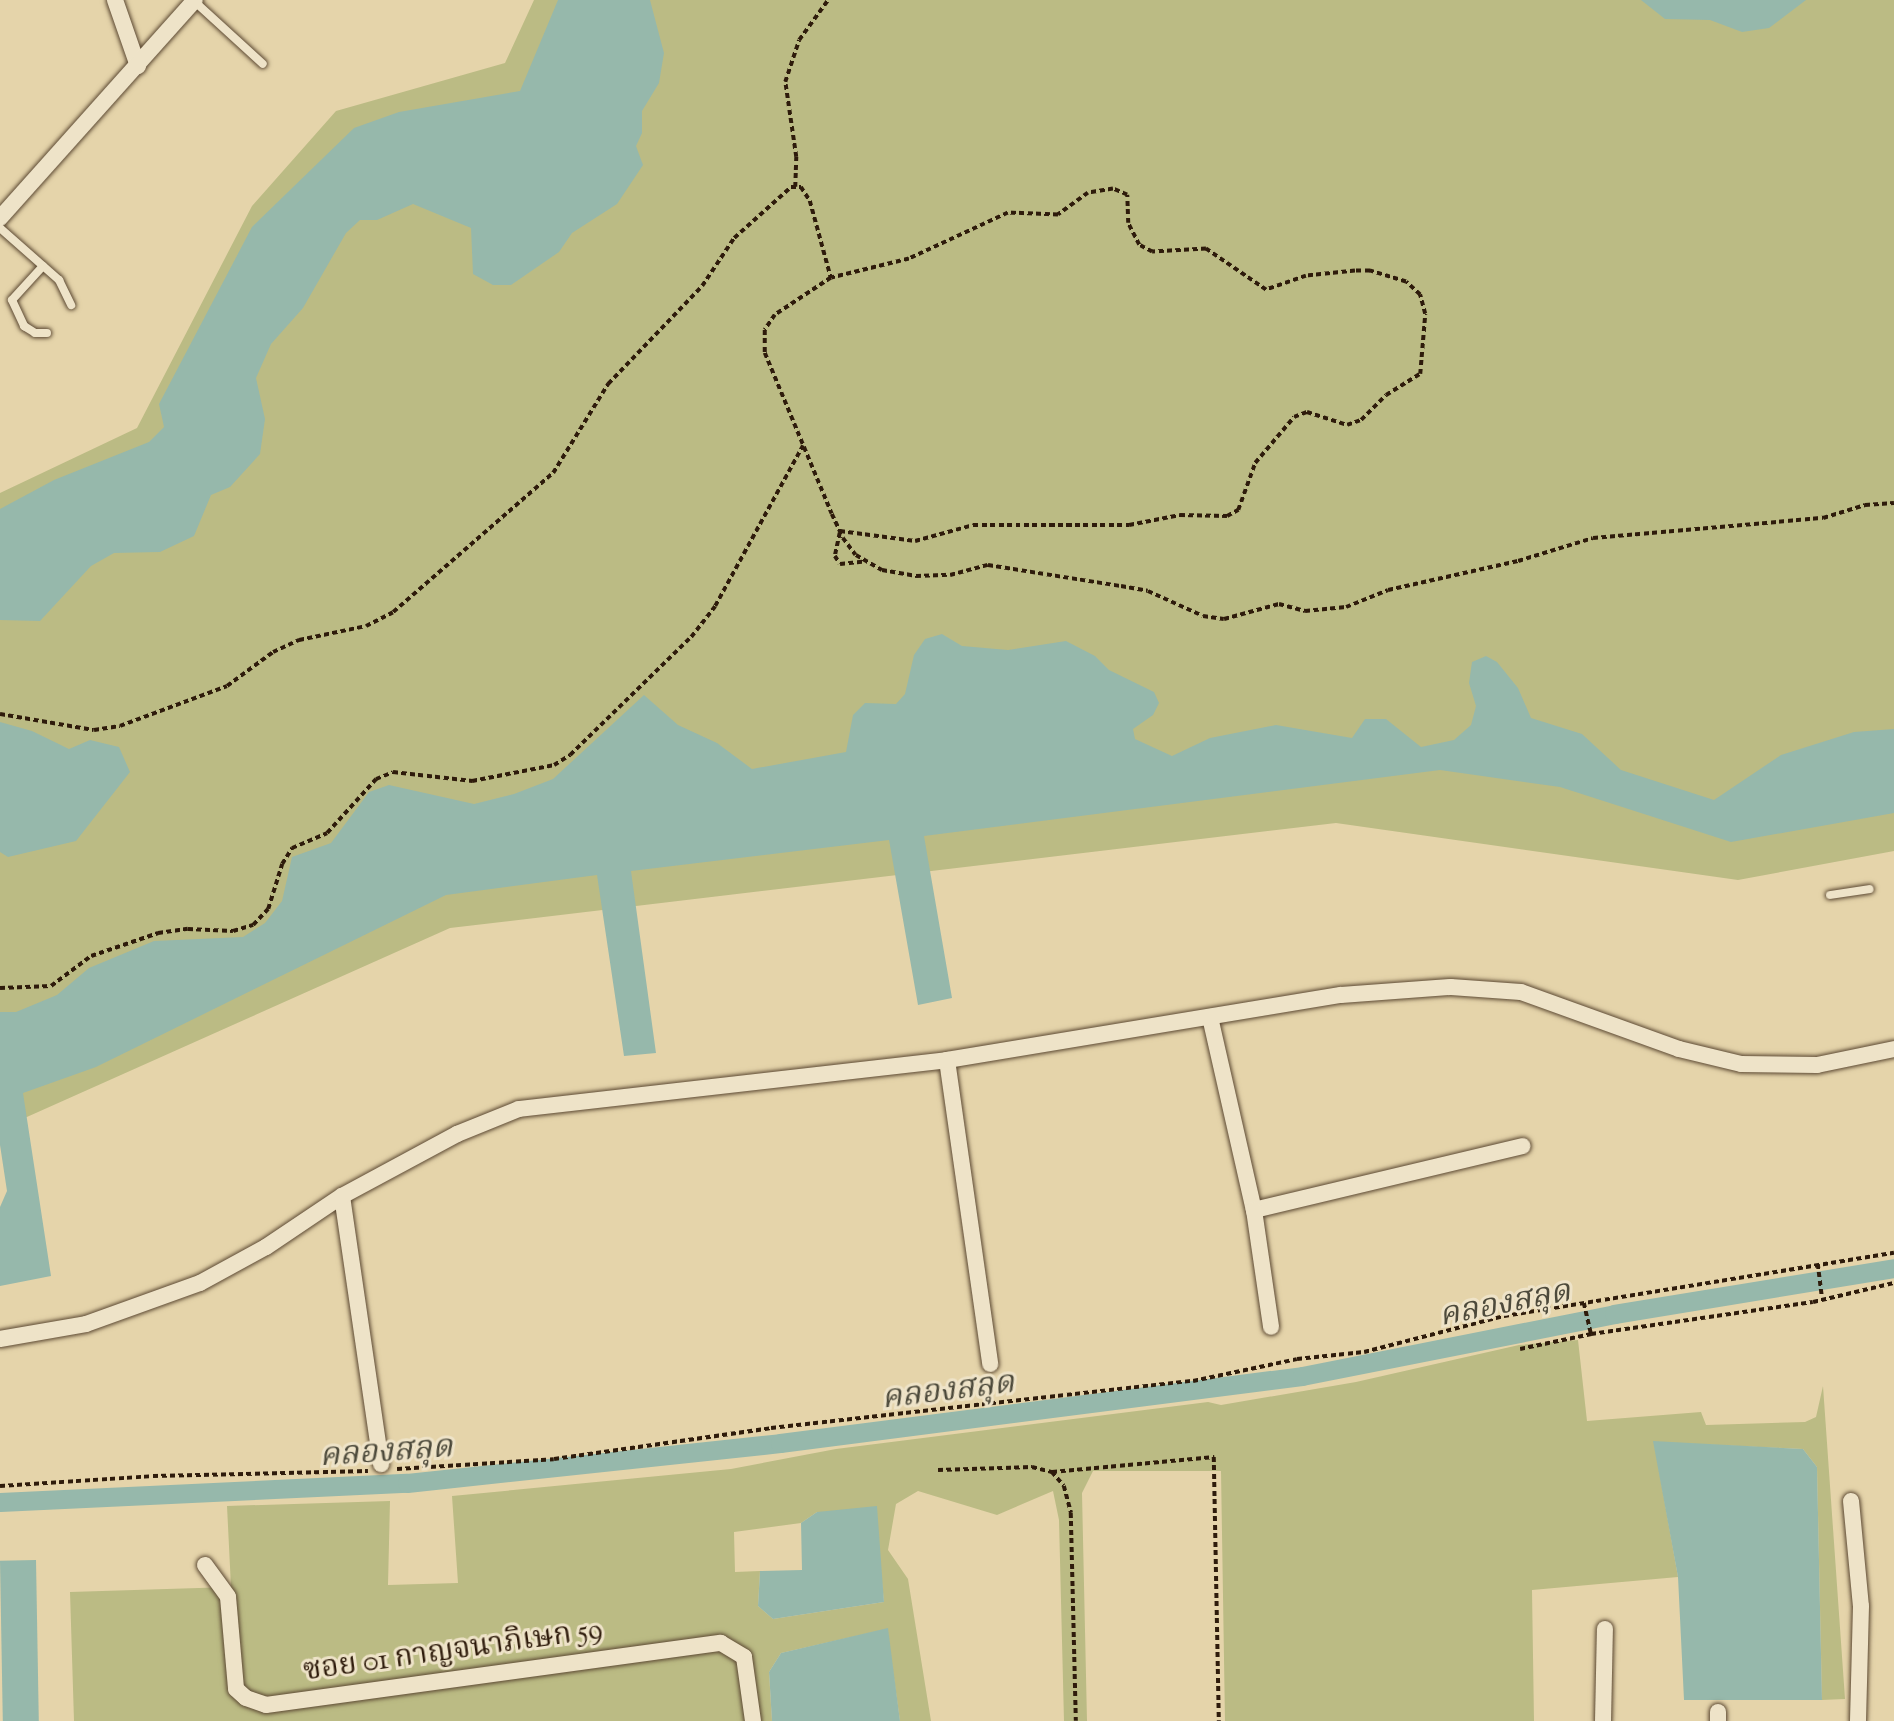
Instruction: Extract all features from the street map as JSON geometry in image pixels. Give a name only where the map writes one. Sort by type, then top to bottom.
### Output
[{"type":"street","points":[[115,0],[138,66]]},
{"type":"street","points":[[0,218],[195,0]]},
{"type":"street","points":[[0,1339],[73,1327],[134,1311],[200,1283],[266,1247],[342,1196],[457,1134],[519,1109],[947,1060],[1341,995],[1451,987],[1521,992],[1679,1049],[1741,1064],[1817,1065],[1894,1049]]},
{"type":"street","points":[[1210,1017],[1254,1210],[1271,1327]]},
{"type":"street","points":[[947,1060],[990,1364]]},
{"type":"street","points":[[1254,1210],[1522,1146]]},
{"type":"street","points":[[342,1196],[381,1468]]},
{"type":"street","points":[[1851,1501],[1861,1606],[1858,1721]]},
{"type":"street","name":"ซอย 01 กาญจนาภิเษก 59","points":[[205,1565],[228,1597],[236,1689],[246,1698],[266,1705],[720,1643],[744,1657],[753,1721]]},
{"type":"street","points":[[1603,1721],[1605,1629]]},
{"type":"lane","points":[[195,0],[263,64]]},
{"type":"lane","points":[[0,229],[59,280],[71,306]]},
{"type":"lane","points":[[43,266],[12,300],[24,326],[35,333],[47,333]]},
{"type":"lane","points":[[1830,895],[1870,889]]},
{"type":"path","points":[[795,187],[796,157],[785,82],[799,40],[828,0]]},
{"type":"path","points":[[0,714],[94,730],[120,726],[227,685],[273,652],[299,640],[366,626],[393,612],[553,473],[608,384],[702,286],[734,238],[778,195],[801,187],[810,201],[831,278]]},
{"type":"path","points":[[840,531],[915,541],[973,525],[1129,525],[1180,515],[1227,516],[1238,510],[1255,463],[1294,417],[1307,412],[1347,425],[1361,421],[1386,395],[1420,374],[1425,314],[1420,295],[1392,276],[1370,271],[1306,276],[1266,290],[1206,249],[1152,252],[1132,234],[1127,195],[1113,189],[1088,193],[1058,215],[1008,213],[909,259],[831,278],[775,315],[765,330],[765,353],[840,531],[856,555],[882,570],[916,576],[950,575],[988,565],[1025,569],[1148,591],[1203,616],[1224,619],[1279,604],[1305,611],[1346,607],[1388,590],[1518,561],[1593,538],[1823,518],[1865,505],[1894,503]]},
{"type":"path","points":[[0,988],[51,986],[91,956],[158,933],[188,929],[233,931],[253,925],[268,909],[282,864],[292,848],[327,833],[376,779],[393,772],[472,781],[554,765],[570,755],[691,637],[715,606],[804,444]]},
{"type":"path","points":[[840,531],[835,556],[840,564],[867,561]]},
{"type":"path","points":[[0,1486],[153,1476],[381,1468],[554,1458],[771,1428],[1193,1381],[1297,1359],[1364,1352],[1504,1316],[1894,1252]]},
{"type":"path","points":[[1818,1266],[1822,1295]]},
{"type":"path","points":[[1520,1349],[1591,1332],[1813,1303],[1822,1295],[1894,1283]]},
{"type":"path","points":[[1584,1303],[1591,1332]]},
{"type":"path","points":[[938,1470],[1032,1467],[1052,1472],[1214,1457],[1219,1721]]},
{"type":"path","points":[[1052,1472],[1064,1486],[1071,1513],[1076,1721]]},
{"type":"green space","points":[[534,0],[1894,0],[1894,851],[1738,880],[1336,823],[450,928],[0,1129],[0,493],[137,428],[252,206],[336,111],[505,63]]},
{"type":"green space","points":[[1578,1340],[1587,1421],[1701,1412],[1706,1425],[1805,1422],[1816,1417],[1823,1386],[1845,1699],[1822,1700],[1817,1467],[1803,1449],[1654,1442],[1678,1577],[1532,1590],[1534,1721],[1225,1721],[1221,1471],[1093,1471],[1082,1493],[1087,1721],[1064,1721],[1059,1520],[1053,1491],[997,1515],[918,1491],[896,1504],[888,1550],[908,1579],[931,1721],[900,1721],[887,1629],[781,1653],[769,1672],[772,1721],[74,1721],[70,1592],[231,1587],[227,1506],[390,1501],[388,1585],[458,1583],[452,1496],[731,1469],[836,1449],[1208,1402],[1221,1405],[1356,1382],[1519,1345]],"holes":[[[817,1512],[882,1583],[884,1602],[773,1619],[758,1606],[760,1571],[735,1572],[734,1532],[801,1523]]]},
{"type":"shaded area","points":[[558,0],[650,0],[664,53],[659,83],[642,111],[642,133],[636,146],[643,165],[617,204],[572,233],[559,252],[511,285],[493,285],[473,274],[471,228],[413,204],[377,220],[360,220],[346,233],[303,308],[271,344],[256,378],[265,419],[260,454],[230,487],[211,495],[194,536],[160,552],[114,553],[91,566],[40,621],[0,620],[0,509],[54,480],[149,442],[164,427],[159,404],[252,227],[354,128],[399,112],[520,91]]},
{"type":"shaded area","points":[[1641,0],[1806,0],[1769,28],[1742,32],[1710,20],[1665,19]]},
{"type":"shaded area","points":[[942,634],[962,646],[1008,650],[1066,641],[1095,656],[1109,670],[1154,692],[1159,703],[1153,715],[1133,729],[1135,739],[1172,756],[1210,738],[1276,725],[1352,738],[1365,719],[1386,719],[1421,747],[1454,740],[1471,725],[1476,706],[1469,683],[1472,662],[1486,656],[1497,662],[1518,688],[1531,718],[1582,734],[1621,770],[1714,800],[1781,755],[1854,732],[1894,729],[1894,813],[1731,842],[1560,787],[1440,770],[924,836],[952,998],[918,1005],[889,840],[631,871],[656,1053],[624,1056],[597,875],[446,895],[96,1067],[23,1093],[51,1276],[0,1286],[0,1207],[7,1191],[0,1145],[0,1012],[16,1012],[57,995],[89,968],[154,941],[243,937],[265,923],[282,901],[292,857],[331,843],[369,792],[389,785],[474,804],[514,794],[553,779],[644,695],[678,725],[717,743],[752,769],[846,752],[853,715],[865,703],[896,704],[905,694],[914,655],[925,639]]},
{"type":"shaded area","points":[[0,722],[32,731],[69,749],[90,740],[119,747],[130,772],[76,841],[8,857],[0,852]]},
{"type":"shaded area","points":[[1653,1441],[1803,1449],[1817,1467],[1822,1700],[1684,1700],[1678,1577]]},
{"type":"shaded area","points":[[877,1506],[884,1602],[773,1619],[758,1606],[760,1571],[802,1570],[801,1523],[817,1512]]},
{"type":"shaded area","points":[[36,1560],[39,1721],[3,1721],[0,1561]]},
{"type":"shaded area","points":[[888,1628],[900,1721],[772,1721],[769,1672],[781,1653]]},
{"type":"waterway","name":"คลองสลุด","points":[[0,1502],[407,1483],[780,1443],[1302,1376],[1614,1314],[1894,1268]]}]
